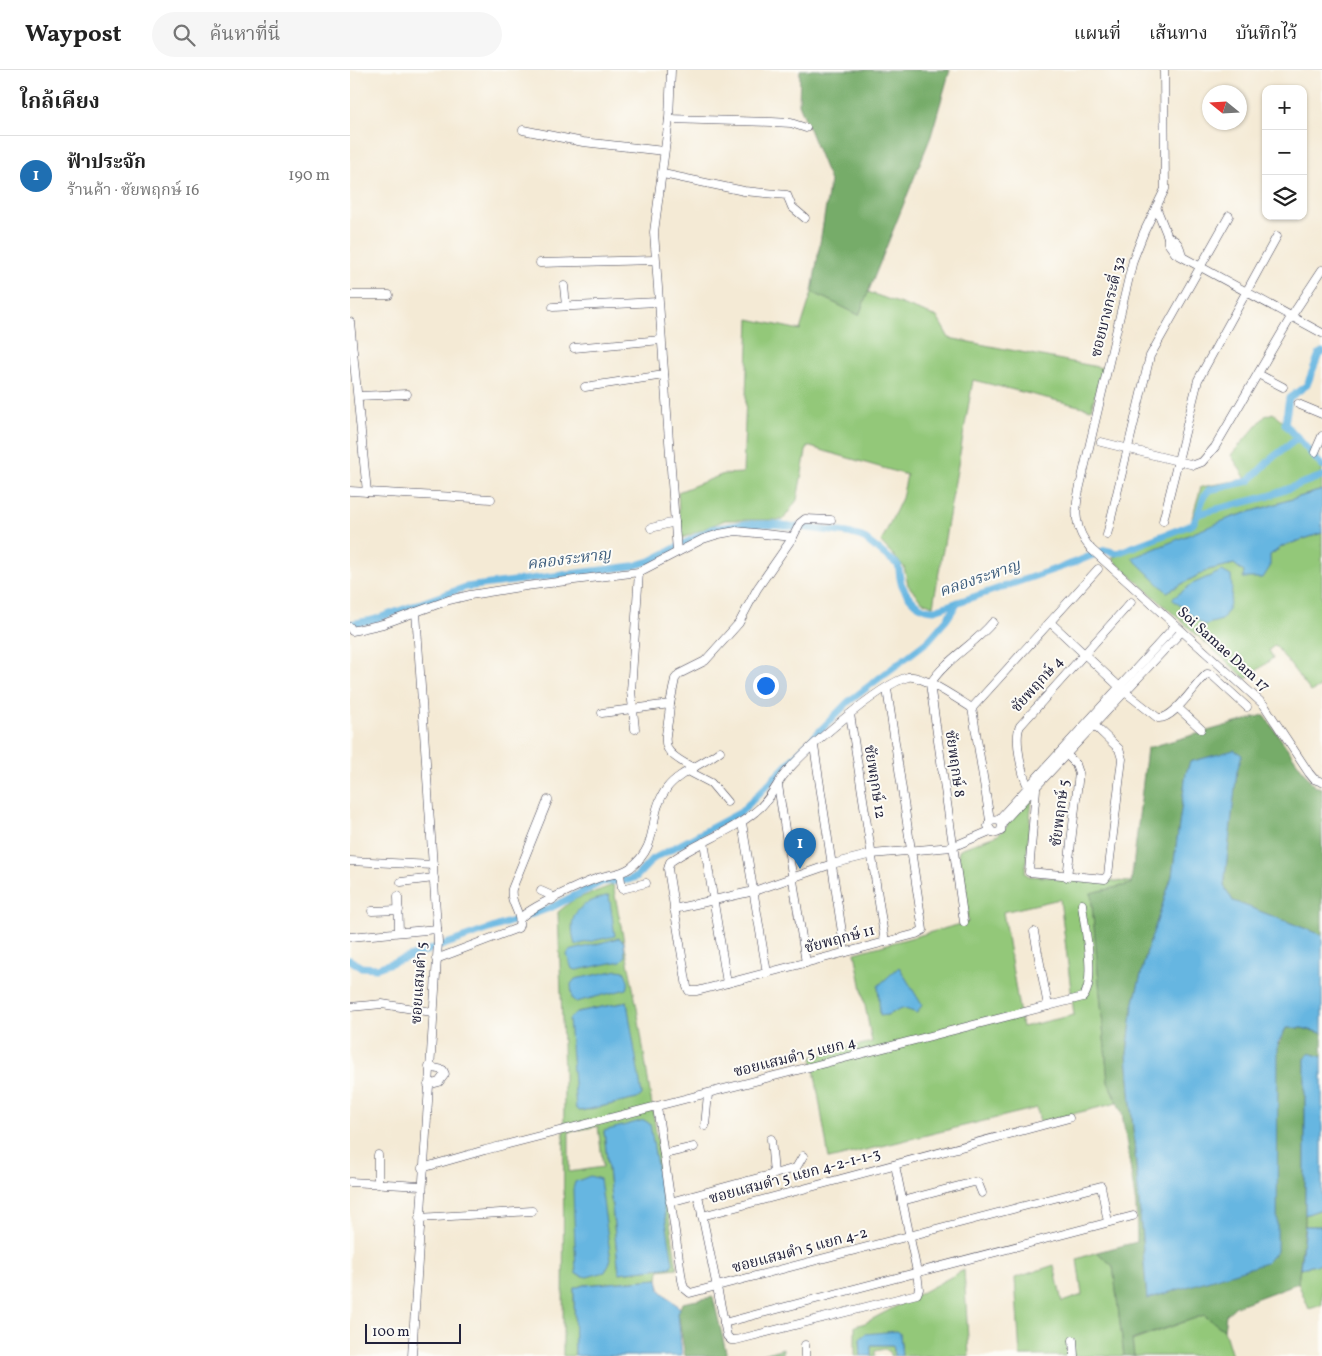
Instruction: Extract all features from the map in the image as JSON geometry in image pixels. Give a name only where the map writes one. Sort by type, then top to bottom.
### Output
[{"type":"street","points":[[671,70],[669,119],[654,232],[677,548]]},
{"type":"street","name":"ซอยบางกระดี่ 32","points":[[1091,549],[1078,530],[1075,519],[1076,502],[1133,260],[1165,189],[1164,70]]},
{"type":"street","points":[[669,119],[791,123],[806,128]]},
{"type":"street","points":[[524,130],[583,142],[664,151]]},
{"type":"street","points":[[663,174],[744,191],[787,195],[792,207],[805,218]]},
{"type":"street","points":[[1156,207],[1168,237],[1168,243],[1175,253],[1322,333]]},
{"type":"street","points":[[1107,535],[1150,356],[1229,216]]},
{"type":"street","points":[[1163,521],[1198,380],[1277,236]]},
{"type":"street","points":[[540,263],[655,260]]},
{"type":"street","points":[[1101,442],[1198,464],[1209,456],[1291,317],[1322,270]]},
{"type":"street","points":[[564,286],[566,306]]},
{"type":"street","points":[[350,295],[389,295]]},
{"type":"street","points":[[553,307],[658,302]]},
{"type":"street","points":[[350,322],[368,492]]},
{"type":"street","points":[[574,348],[661,340]]},
{"type":"street","points":[[1258,374],[1283,387]]},
{"type":"street","points":[[585,387],[664,375]]},
{"type":"street","points":[[358,396],[407,394]]},
{"type":"street","points":[[1298,404],[1322,414]]},
{"type":"street","points":[[1315,452],[1322,436]]},
{"type":"street","points":[[350,491],[491,499]]},
{"type":"street","points":[[727,802],[711,783],[674,758],[666,746],[670,704],[675,679],[680,674],[706,661],[739,623],[757,590],[795,534],[800,523],[805,519],[831,520]]},
{"type":"street","points":[[651,528],[676,522]]},
{"type":"street","points":[[350,627],[352,631],[368,628],[470,595],[639,572],[677,548],[736,531],[795,534]]},
{"type":"street","name":"Soi Samae Dam 17","points":[[1091,549],[1269,711],[1314,779],[1322,782]]},
{"type":"street","points":[[972,708],[1098,569]]},
{"type":"street","points":[[635,729],[632,708],[639,572]]},
{"type":"street","points":[[1084,654],[1131,602]]},
{"type":"street","name":"ซอยแสมดำ 5","points":[[412,1356],[422,1168],[438,942],[416,612]]},
{"type":"street","points":[[930,684],[941,669],[980,637],[993,622]]},
{"type":"street","points":[[1051,623],[1122,689],[1158,718],[1166,717],[1177,708],[1207,674],[1212,676],[1247,707]]},
{"type":"street","points":[[1094,725],[1119,749],[1122,759],[1108,874],[1102,880],[1031,873],[1028,870],[1032,790],[1143,666],[1175,626]]},
{"type":"street","points":[[1143,666],[1181,632]]},
{"type":"street","name":"ชัยพฤกษ์ 4","points":[[1032,790],[1023,774],[1018,730],[1084,654]]},
{"type":"street","points":[[910,677],[930,684],[972,708],[999,832],[990,831],[952,847],[872,854],[832,864],[754,890],[674,909],[668,869],[668,864],[672,860],[742,823],[762,806],[788,771],[850,714],[887,689],[910,677]]},
{"type":"street","name":"ชัยพฤกษ์ 8","points":[[930,684],[964,922]]},
{"type":"street","points":[[887,689],[912,850]]},
{"type":"street","points":[[602,713],[670,704]]},
{"type":"street","points":[[990,831],[988,826],[997,821],[1032,790],[1067,755],[1077,738],[1094,725],[1106,707]]},
{"type":"street","points":[[1177,708],[1201,729]]},
{"type":"street","name":"ชัยพฤกษ์ 12","points":[[850,714],[885,942]]},
{"type":"street","points":[[814,746],[845,952]]},
{"type":"street","points":[[436,959],[518,928],[521,918],[526,911],[596,878],[620,874],[637,862],[648,850],[656,811],[668,786],[720,751]]},
{"type":"street","name":"ชัยพฤกษ์ 5","points":[[1067,755],[1076,764],[1079,773],[1067,877]]},
{"type":"street","points":[[778,785],[806,963]]},
{"type":"street","points":[[521,918],[512,899],[512,889],[548,800]]},
{"type":"street","points":[[742,823],[767,973]]},
{"type":"street","points":[[704,842],[727,983]]},
{"type":"street","name":"ชัยพฤกษ์ 11","points":[[674,909],[687,987],[692,992],[921,933],[923,930],[912,850]]},
{"type":"street","points":[[350,861],[433,865]]},
{"type":"street","points":[[620,874],[622,889],[646,883]]},
{"type":"street","points":[[401,882],[434,878]]},
{"type":"street","points":[[541,891],[550,895],[552,900]]},
{"type":"street","points":[[398,896],[399,932]]},
{"type":"street","name":"ซอยแสมดำ 5 แยก 4","points":[[422,1168],[1083,997],[1088,988],[1090,974],[1082,904]]},
{"type":"street","points":[[372,911],[399,910]]},
{"type":"street","points":[[350,937],[437,929]]},
{"type":"street","points":[[1034,932],[1048,1006]]},
{"type":"street","points":[[350,1007],[382,1004],[432,1012]]},
{"type":"street","points":[[428,1085],[439,1082],[445,1074],[443,1070],[429,1067]]},
{"type":"street","points":[[705,1126],[708,1094]]},
{"type":"street","name":"ซอยแสมดำ 5 แยก 4-2","points":[[657,1107],[684,1288],[693,1294],[1101,1186],[1108,1222]]},
{"type":"street","name":"ซอยแสมดำ 5 แยก 4-2-1-1-3","points":[[702,1216],[1069,1118]]},
{"type":"street","points":[[771,1139],[774,1174]]},
{"type":"street","points":[[664,1154],[694,1147]]},
{"type":"street","points":[[378,1155],[378,1184]]},
{"type":"street","points":[[670,1202],[796,1168],[804,1156]]},
{"type":"street","points":[[698,1195],[728,1339],[736,1340],[915,1296],[919,1289],[895,1164]]},
{"type":"street","points":[[350,1182],[421,1186]]},
{"type":"street","points":[[902,1201],[974,1182],[978,1183],[982,1193]]},
{"type":"street","points":[[419,1218],[532,1211]]},
{"type":"street","points":[[724,1323],[1133,1216]]},
{"type":"street","points":[[1073,1340],[1074,1356]]},
{"type":"street","points":[[805,1345],[805,1356]]},
{"type":"green space","points":[[800,70],[950,70],[931,136],[859,315],[812,292],[830,181],[799,104]]},
{"type":"green space","points":[[812,292],[859,315],[868,292],[937,317],[949,338],[1103,368],[1091,409],[973,380],[933,606],[921,601],[908,585],[904,567],[881,542],[902,498],[907,475],[807,446],[797,500],[783,520],[725,520],[680,539],[678,492],[724,474],[743,473],[749,319],[800,330]]},
{"type":"green space","points":[[1273,413],[1296,432],[1322,463],[1322,490],[1230,518],[1167,592],[1208,570],[1234,564],[1244,572],[1283,546],[1322,533],[1322,686],[1311,692],[1275,645],[1269,650],[1273,658],[1246,679],[1111,558],[1196,525],[1192,518],[1201,487],[1246,479],[1231,455],[1265,416]]},
{"type":"green space","points":[[1264,715],[1314,786],[1322,788],[1322,935],[1233,901],[1224,886],[1237,771],[1241,755],[1212,756],[1190,762],[1186,773],[1172,876],[1147,951],[1133,1006],[1127,1054],[1147,1299],[1177,1289],[1286,1028],[1302,1028],[1322,1033],[1322,1057],[1309,1053],[1305,1059],[1305,1221],[1298,1283],[1236,1306],[1226,1315],[1224,1330],[1204,1315],[1132,1340],[1134,1356],[1124,1356],[1113,1266],[1097,1252],[1137,1242],[1136,1205],[1122,1113],[1108,1082],[1091,893],[1131,884],[1147,748]]},
{"type":"green space","points":[[1032,798],[1025,873],[1029,876],[1131,882],[1131,884],[1091,893],[1108,1082],[1117,1103],[1040,1122],[1037,1108],[829,1159],[812,1057],[872,1042],[855,953],[968,922],[958,854],[960,849],[998,835],[1007,826],[1008,821]],"holes":[[[1060,899],[1074,1015],[1022,1027],[1003,912]],[[900,968],[908,984],[902,1008],[887,1015],[878,987]]]},
{"type":"green space","points":[[613,885],[637,1008],[677,1268],[659,1270],[658,1279],[584,1285],[574,1288],[575,1356],[563,1356],[564,1073],[558,912],[573,900]],"holes":[[[627,1002],[637,1099],[580,1111],[576,1109],[577,1012]],[[598,1126],[603,1167],[569,1172],[569,1132]],[[604,1131],[670,1267],[619,1273]]]},
{"type":"green space","points":[[1322,1209],[1322,1226],[1305,1226],[1305,1215]]},
{"type":"green space","points":[[1097,1252],[1113,1266],[1124,1356],[1020,1356],[1015,1278],[1054,1265],[1062,1302],[1082,1295],[1077,1259]]},
{"type":"green space","points":[[1322,1264],[1322,1305],[1309,1309],[1298,1283],[1300,1268]]},
{"type":"green space","points":[[964,1270],[969,1356],[902,1356],[900,1334],[860,1339],[861,1356],[855,1356],[855,1326],[865,1323]]},
{"type":"green space","points":[[713,1297],[727,1356],[685,1356],[678,1313],[682,1303]]},
{"type":"green space","points":[[1204,1315],[1224,1330],[1232,1356],[1134,1356],[1132,1341]]},
{"type":"green space","points":[[870,1345],[893,1345],[895,1356],[890,1356],[890,1352],[885,1349],[875,1351],[875,1356],[871,1356]]},
{"type":"green space","points":[[783,1348],[783,1356],[757,1356]]},
{"type":"water","points":[[1322,490],[1322,533],[1283,546],[1270,555],[1270,567],[1263,578],[1243,578],[1244,572],[1234,564],[1208,570],[1167,592],[1132,558],[1230,518]]},
{"type":"water","points":[[1222,571],[1231,576],[1232,588],[1230,604],[1222,620],[1204,625],[1172,599],[1192,584]]},
{"type":"water","points":[[1234,750],[1242,755],[1237,771],[1224,886],[1233,901],[1322,935],[1322,1033],[1302,1028],[1286,1028],[1278,1043],[1277,1251],[1266,1263],[1147,1299],[1127,1054],[1133,1006],[1147,951],[1172,876],[1186,773],[1190,762]]},
{"type":"water","points":[[609,895],[615,936],[575,945],[572,925],[577,911],[590,902]]},
{"type":"water","points":[[619,938],[624,942],[625,957],[621,961],[577,970],[572,969],[567,955],[569,951]]},
{"type":"water","points":[[899,967],[922,1005],[917,1013],[902,1008],[880,1016],[878,986]]},
{"type":"water","points":[[618,970],[625,973],[628,982],[627,989],[576,1002],[572,999],[571,984],[575,979]]},
{"type":"water","points":[[627,1002],[642,1095],[637,1099],[580,1111],[576,1109],[569,1019],[577,1012]]},
{"type":"water","points":[[1309,1053],[1322,1057],[1322,1209],[1305,1215],[1305,1059]]},
{"type":"water","points":[[644,1120],[650,1124],[673,1263],[671,1267],[619,1273],[604,1131]]},
{"type":"water","points":[[590,1176],[600,1179],[611,1260],[605,1272],[587,1277],[576,1274],[573,1189],[575,1182]]},
{"type":"water","points":[[1305,1226],[1322,1226],[1322,1264],[1300,1268]]},
{"type":"water","points":[[658,1279],[660,1290],[680,1308],[678,1313],[682,1356],[575,1356],[574,1288],[584,1285]]},
{"type":"water","points":[[897,1331],[900,1333],[902,1356],[895,1356],[893,1345],[871,1345],[871,1356],[861,1356],[860,1339],[865,1334]]},
{"type":"waterway","points":[[1198,514],[1204,496],[1209,490],[1249,481],[1272,458],[1298,438],[1285,424],[1289,398],[1307,385],[1319,354],[1322,352]]},
{"type":"waterway","points":[[1298,438],[1322,466]]},
{"type":"waterway","name":"คลองระหาญ","points":[[350,624],[373,620],[466,587],[633,566],[650,561],[712,529],[746,524],[773,524],[848,533],[862,537],[898,565],[901,583],[911,599],[924,608],[935,610],[1076,562],[1105,550],[1117,553],[1193,524],[1198,514],[1269,496],[1322,476]]},
{"type":"waterway","points":[[350,960],[361,967],[377,968],[550,908],[602,882],[628,880],[636,877],[653,859],[741,812],[848,702],[928,641],[947,619],[958,602]]},
{"type":"place","name":"ฟ้าประจัก","points":[[800,869]]}]
